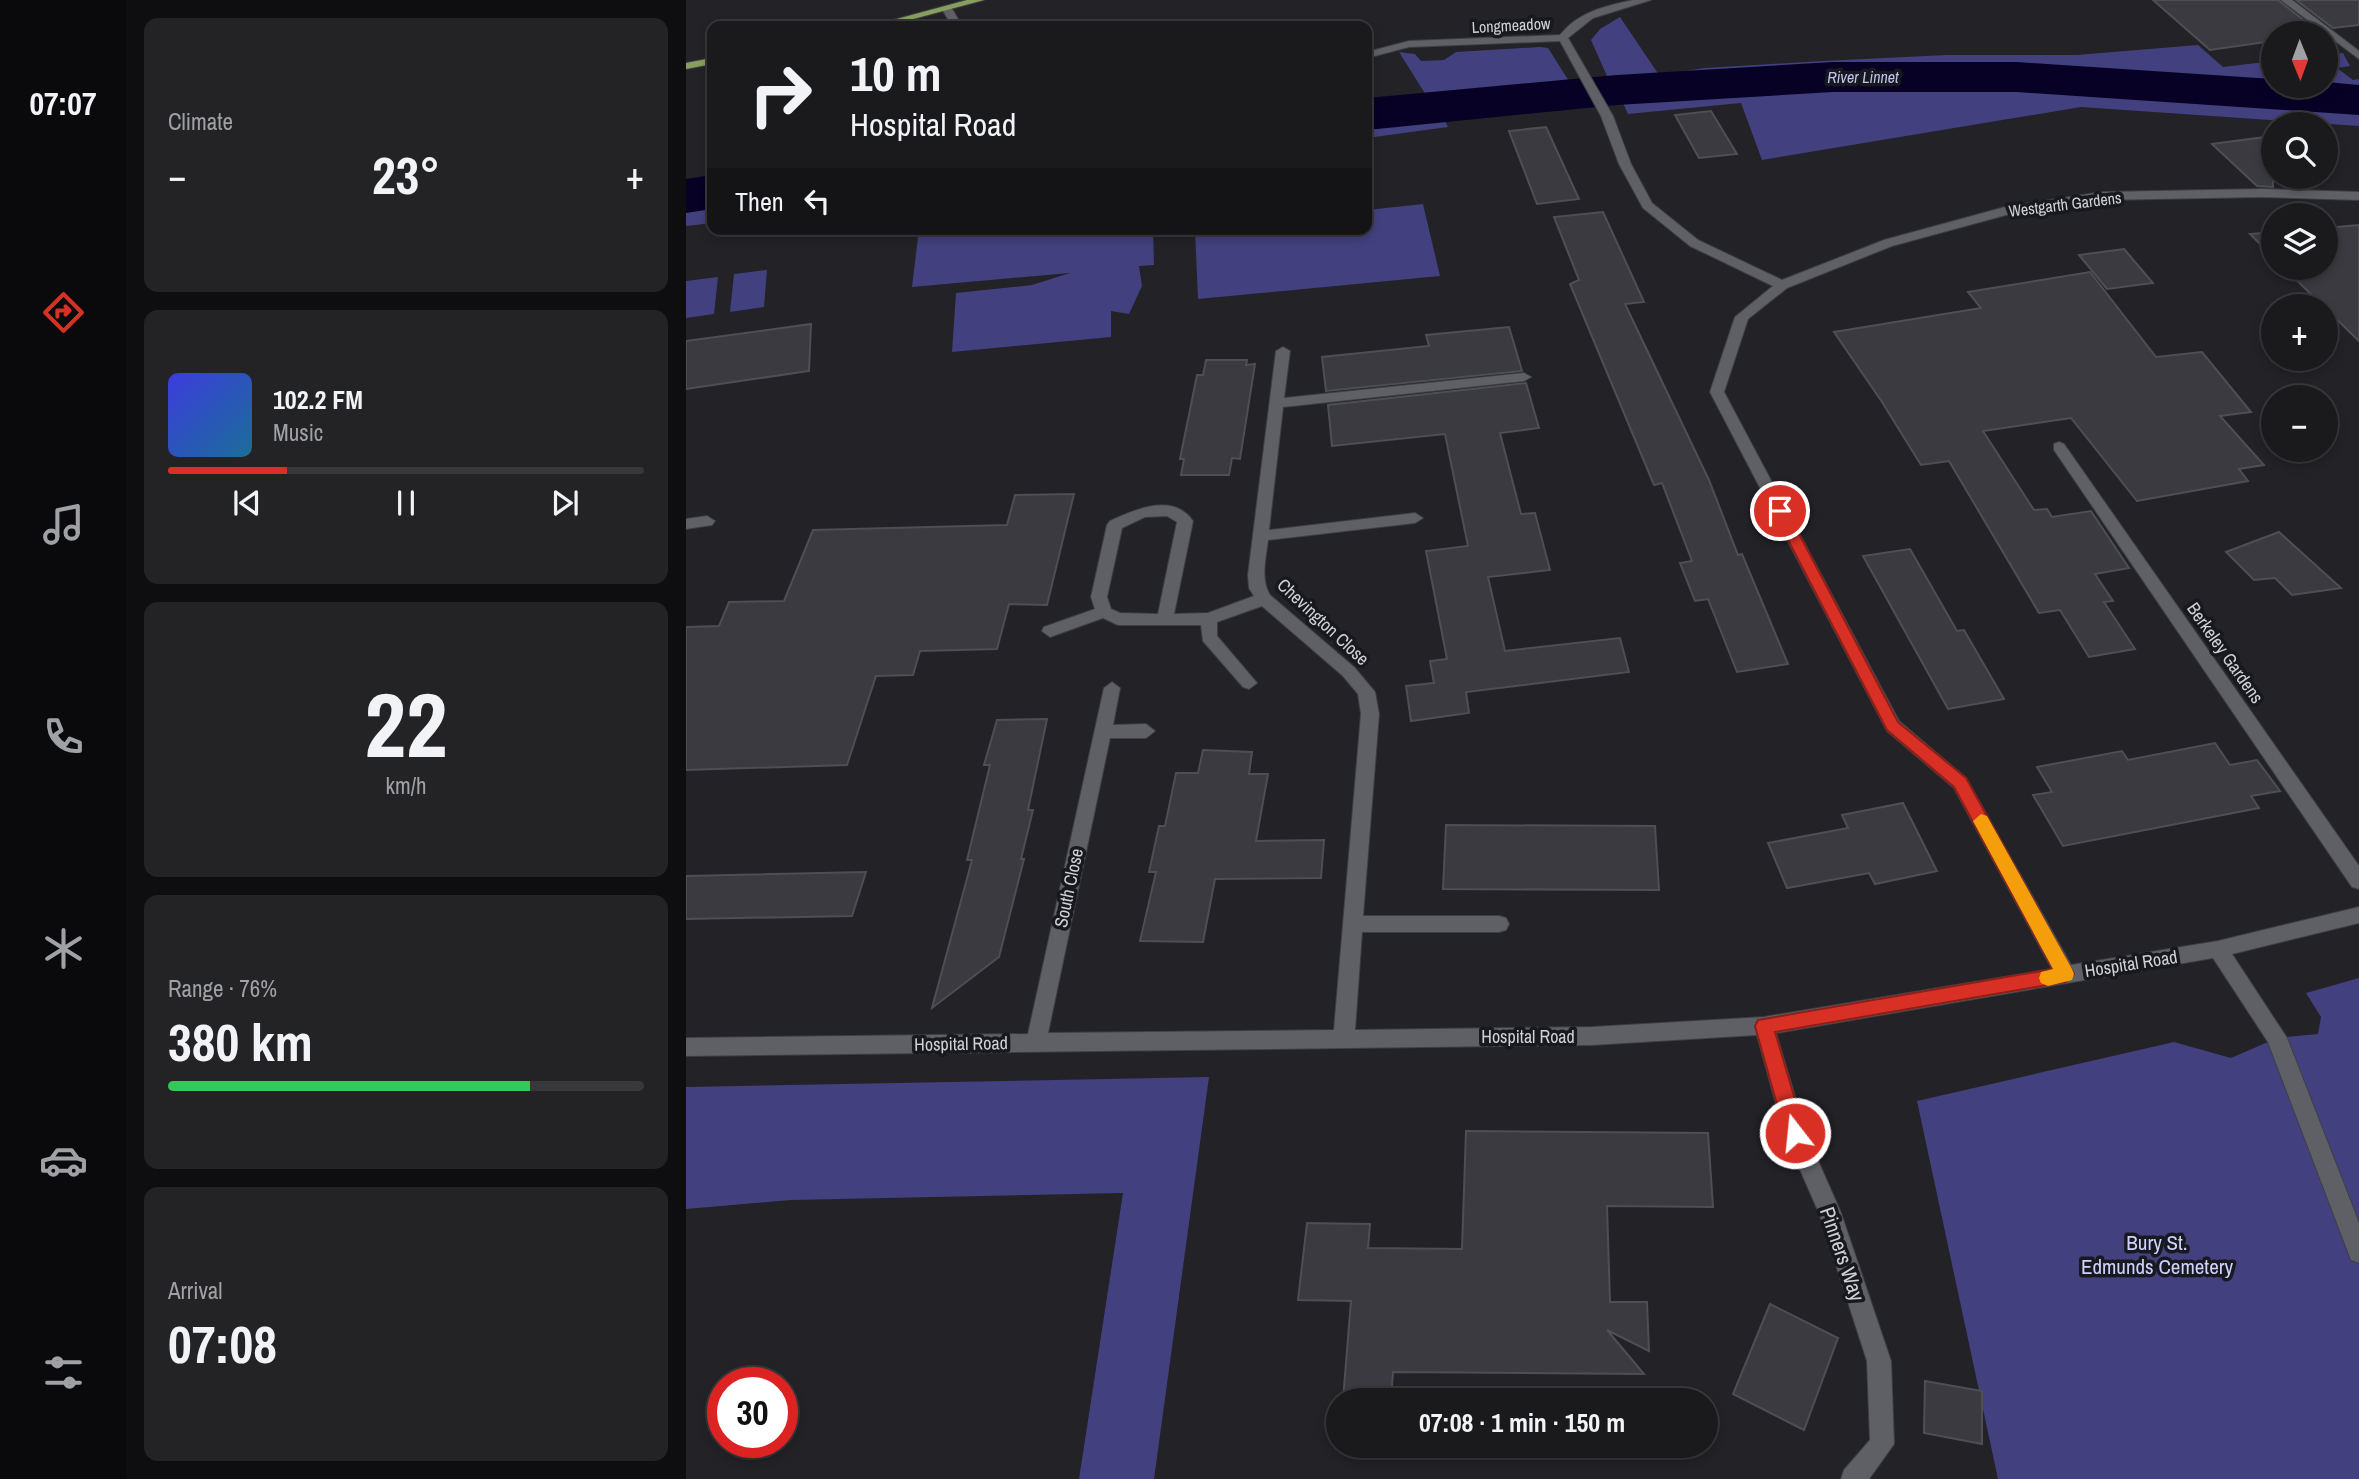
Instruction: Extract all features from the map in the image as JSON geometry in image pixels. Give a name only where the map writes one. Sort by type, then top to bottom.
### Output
[{"type":"main road","points":[[897,21],[979,0]]},
{"type":"main road","points":[[686,66],[707,62]]},
{"type":"street","name":"Longmeadow","points":[[1372,54],[1409,44],[1563,38],[1568,29],[1597,13],[1646,0]]},
{"type":"street","points":[[2286,0],[2359,56]]},
{"type":"street","points":[[947,9],[954,21]]},
{"type":"street","points":[[1563,38],[1600,103],[1625,164],[1647,205],[1694,243],[1782,285]]},
{"type":"street","name":"Westgarth Gardens","points":[[2065,974],[1960,783],[1893,726],[1717,392],[1742,317],[1782,285],[1888,243],[2005,211],[2102,196],[2262,193],[2359,196]]},
{"type":"street","name":"Chevington Close","points":[[1283,351],[1256,575],[1257,588],[1264,599],[1349,672],[1366,692],[1370,713],[1344,1038]]},
{"type":"street","points":[[1278,403],[1524,377]]},
{"type":"street","name":"Berkeley Gardens","points":[[2059,447],[2359,881]]},
{"type":"street","points":[[1165,620],[1185,521],[1179,514],[1167,511],[1143,512],[1115,525],[1099,597],[1104,612],[1118,619],[1165,620],[1209,619],[1264,599]]},
{"type":"street","points":[[1261,536],[1415,518]]},
{"type":"street","points":[[686,524],[707,521]]},
{"type":"street","points":[[1050,631],[1104,612]]},
{"type":"street","points":[[1209,619],[1209,637],[1249,683]]},
{"type":"street","name":"South Close","points":[[1036,1043],[1112,688]]},
{"type":"street","points":[[1102,732],[1146,731]]},
{"type":"street","name":"Hospital Road","points":[[686,1047],[1592,1037],[1764,1026],[2218,949],[2359,915]]},
{"type":"street","points":[[1353,925],[1500,924]]},
{"type":"street","points":[[2218,949],[2277,1038],[2359,1252]]},
{"type":"street","name":"Pinners Way","points":[[1764,1026],[1795,1133],[1830,1213],[1879,1361],[1882,1444],[1853,1479]]},
{"type":"green space","points":[[1620,17],[1659,75],[1705,68],[1823,61],[1947,55],[2077,55],[2198,45],[2223,67],[2261,62],[2261,90],[2026,73],[1802,74],[1611,85],[1591,40],[1600,29]]},
{"type":"green space","points":[[1548,48],[1574,89],[1431,103],[1399,52],[1415,54],[1421,61],[1444,60],[1456,52]]},
{"type":"green space","points":[[2343,53],[2350,66],[2338,68],[2338,54]]},
{"type":"green space","points":[[2338,69],[2353,80],[2359,79],[2359,97],[2338,95]]},
{"type":"green space","points":[[2060,80],[2261,94],[2261,98],[2359,101],[2359,126],[2338,125],[2338,112],[2261,112],[2261,119],[2081,107],[1762,160],[1741,103],[1628,114],[1617,90],[1696,84]]},
{"type":"green space","points":[[1438,107],[1448,127],[1372,137],[1372,114]]},
{"type":"green space","points":[[707,194],[707,224],[686,226],[686,197]]},
{"type":"green space","points":[[1423,204],[1440,276],[1198,299],[1195,235],[1372,235],[1372,209]]},
{"type":"green space","points":[[918,235],[1153,235],[1154,265],[1139,266],[1142,286],[1129,314],[1111,311],[1111,337],[952,352],[956,293],[1032,285],[1070,273],[912,287]]},
{"type":"green space","points":[[767,270],[764,307],[730,312],[734,274]]},
{"type":"green space","points":[[718,277],[714,314],[686,318],[686,281]]},
{"type":"green space","name":"Bury St. Edmunds Cemetery","points":[[2359,978],[2359,1479],[1998,1479],[1917,1101],[2174,1042],[2231,1058],[2277,1038],[2318,1034],[2321,1017],[2306,993]]},
{"type":"green space","points":[[1209,1077],[1154,1479],[1079,1479],[1123,1193],[791,1200],[686,1209],[686,1087]]},
{"type":"building","points":[[2153,0],[2278,0],[2305,21],[2261,21],[2261,43],[2210,50]]},
{"type":"building","points":[[2296,0],[2359,0],[2359,25],[2338,27],[2338,21],[2324,21]]},
{"type":"building","points":[[1711,111],[1737,154],[1699,158],[1675,115]]},
{"type":"building","points":[[1546,127],[1579,199],[1537,204],[1509,131]]},
{"type":"building","points":[[2261,138],[2261,186],[2257,186],[2212,144]]},
{"type":"building","points":[[1603,212],[1644,302],[1625,304],[1709,480],[1738,555],[1742,554],[1788,664],[1737,672],[1708,599],[1695,601],[1680,563],[1692,561],[1662,483],[1654,485],[1570,284],[1579,280],[1554,217]]},
{"type":"building","points":[[2359,225],[2359,341],[2338,321],[2338,294],[2311,294],[2296,280],[2338,280],[2338,227]]},
{"type":"building","points":[[2261,233],[2261,245],[2250,234]]},
{"type":"building","points":[[2124,249],[2153,283],[2107,289],[2079,255]]},
{"type":"building","points":[[2090,272],[2156,357],[2202,352],[2251,412],[2220,416],[2264,465],[2239,469],[2248,481],[2137,501],[2071,418],[1983,431],[2034,510],[2047,509],[2052,517],[2091,511],[2129,568],[2095,574],[2113,601],[2104,602],[2135,649],[2089,657],[2060,610],[2039,613],[1949,461],[1921,465],[1834,332],[1981,308],[1968,292]]},
{"type":"building","points":[[811,324],[809,371],[686,389],[686,341]]},
{"type":"building","points":[[1509,327],[1522,371],[1326,391],[1322,357],[1429,346],[1426,335]]},
{"type":"building","points":[[1206,360],[1247,360],[1246,365],[1255,364],[1240,459],[1232,458],[1229,475],[1181,475],[1184,459],[1180,459],[1197,375],[1203,375]]},
{"type":"building","points":[[1526,383],[1539,428],[1500,433],[1521,514],[1535,513],[1550,570],[1488,577],[1505,651],[1620,638],[1629,672],[1466,692],[1469,713],[1411,721],[1406,686],[1434,683],[1430,661],[1447,659],[1426,551],[1468,546],[1445,434],[1332,446],[1328,405]]},
{"type":"building","points":[[1074,494],[1047,605],[1009,604],[997,649],[920,651],[913,675],[876,676],[847,765],[686,770],[686,627],[719,626],[729,602],[784,601],[813,530],[1007,525],[1015,495]]},
{"type":"building","points":[[2279,532],[2341,588],[2292,595],[2275,578],[2254,580],[2226,552]]},
{"type":"building","points":[[1910,549],[1957,631],[1964,630],[2004,699],[1948,709],[1863,556]]},
{"type":"building","points":[[1047,719],[1028,810],[1033,810],[1021,859],[1024,859],[999,957],[932,1008],[972,860],[967,860],[990,765],[984,765],[997,720]]},
{"type":"building","points":[[2215,743],[2230,765],[2257,760],[2280,791],[2251,796],[2259,808],[2063,846],[2033,795],[2052,792],[2037,767],[2122,751],[2128,760]]},
{"type":"building","points":[[1203,750],[1252,752],[1249,774],[1268,774],[1256,841],[1324,840],[1321,878],[1215,879],[1203,942],[1140,941],[1156,872],[1149,872],[1159,826],[1165,826],[1176,773],[1198,773]]},
{"type":"building","points":[[1903,803],[1937,871],[1875,884],[1869,873],[1787,888],[1768,843],[1848,828],[1842,815]]},
{"type":"building","points":[[1446,825],[1655,826],[1659,890],[1443,889]]},
{"type":"building","points":[[866,872],[852,916],[686,919],[686,876]]},
{"type":"building","points":[[1466,1131],[1708,1133],[1713,1207],[1607,1206],[1610,1302],[1647,1302],[1649,1351],[1607,1330],[1644,1374],[1393,1372],[1392,1388],[1344,1388],[1351,1301],[1298,1300],[1307,1223],[1370,1224],[1368,1248],[1462,1249]]},
{"type":"building","points":[[1770,1304],[1838,1338],[1804,1430],[1733,1394]]},
{"type":"building","points":[[1925,1381],[1982,1391],[1982,1444],[1924,1433]]},
{"type":"waterway","name":"River Linnet","points":[[1372,114],[1617,90],[1833,77],[2017,77],[2359,100]]},
{"type":"waterway","name":"River Linnet","points":[[686,196],[707,193]]},
{"type":"slow traffic","points":[[1981,821],[2065,974],[2048,978]]},
{"type":"route","points":[[1780,511],[1893,726],[1960,783],[2065,974],[1980,991],[1764,1026],[1795,1133]]}]
